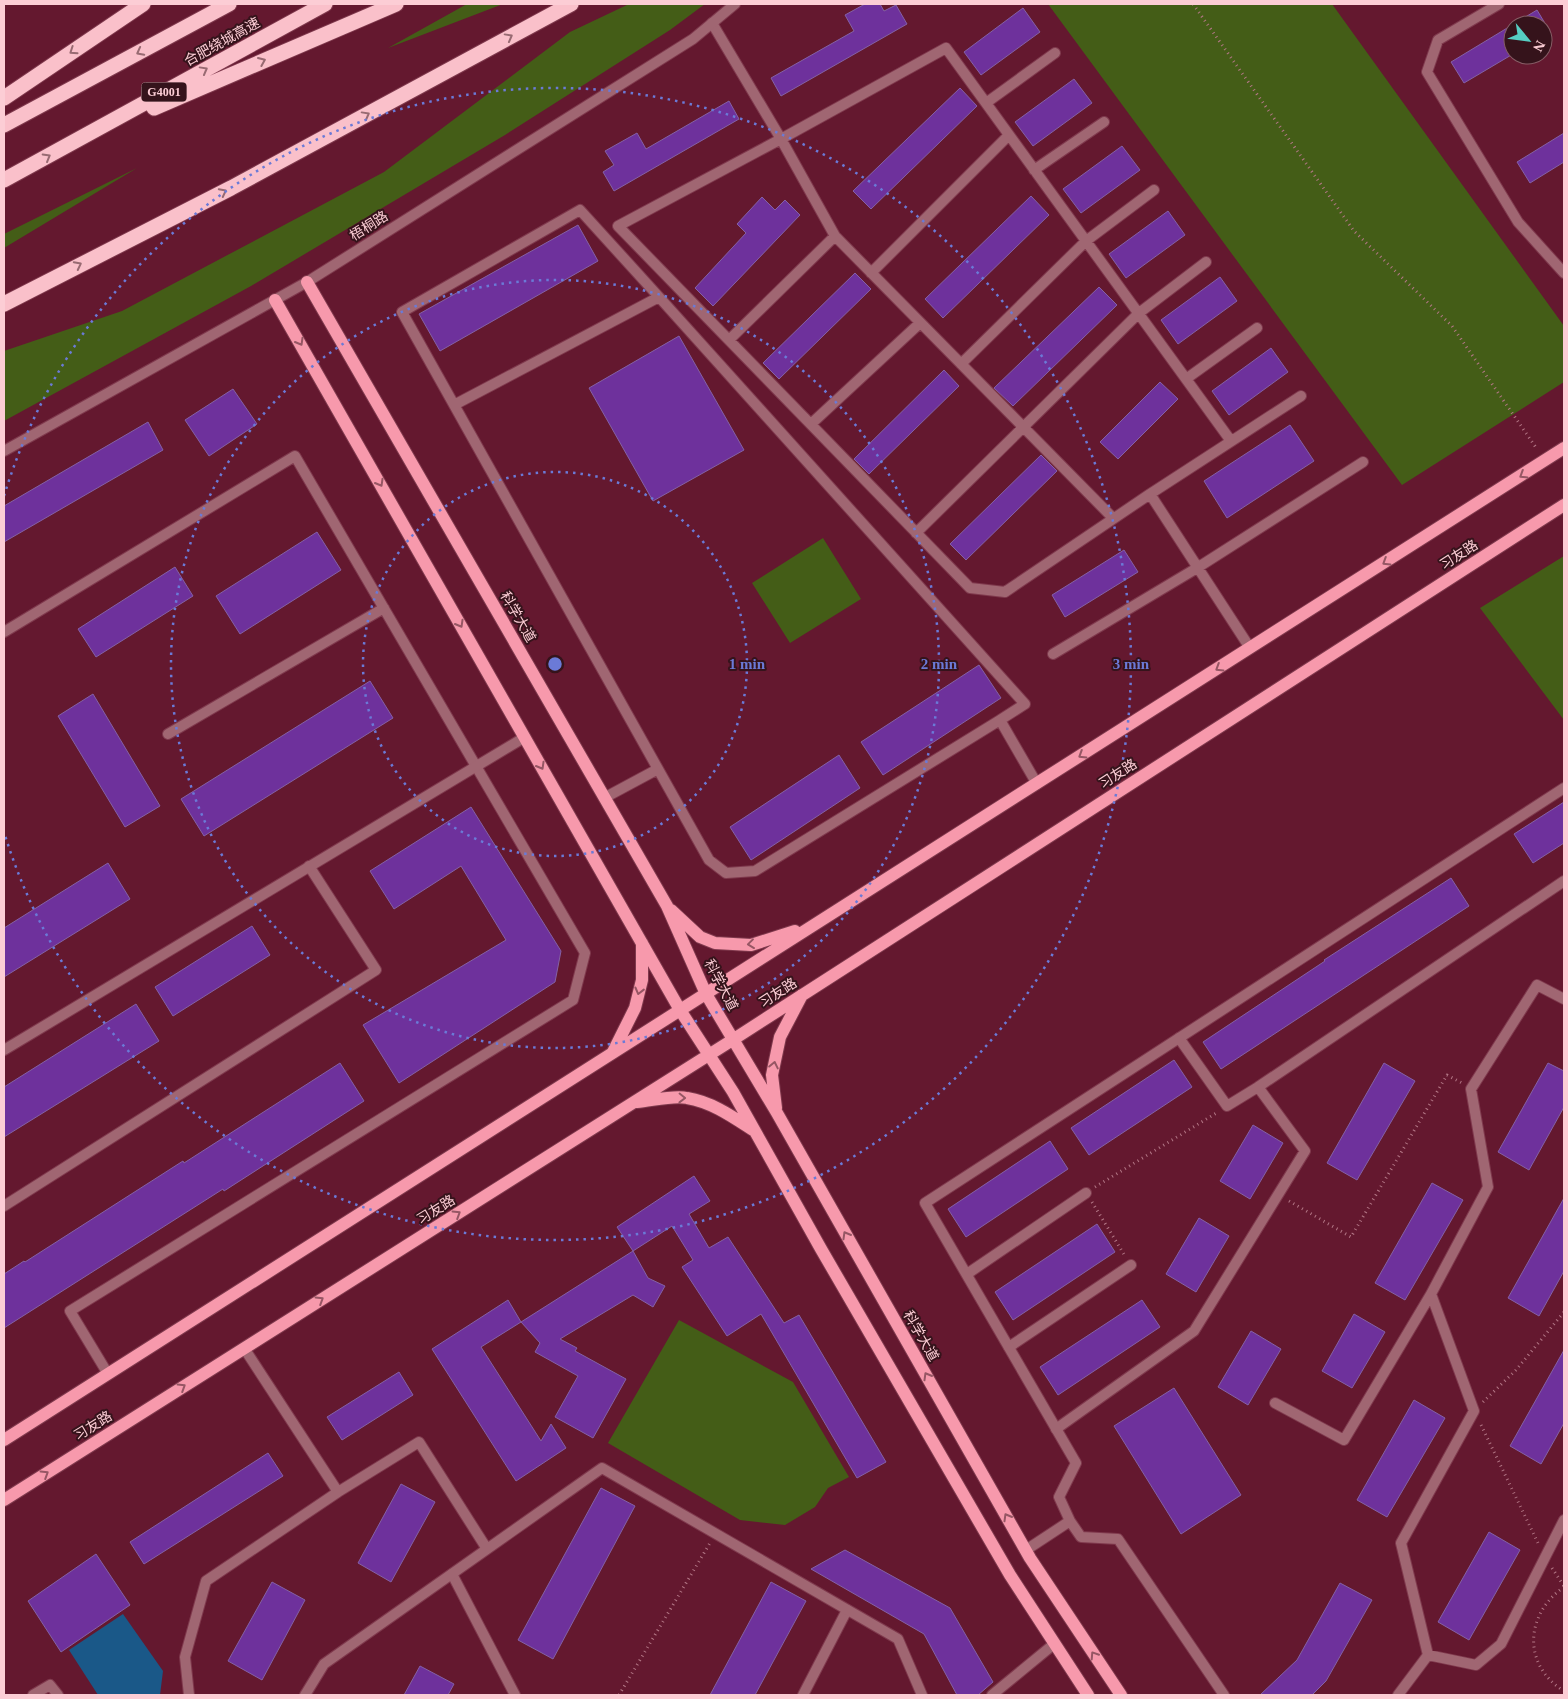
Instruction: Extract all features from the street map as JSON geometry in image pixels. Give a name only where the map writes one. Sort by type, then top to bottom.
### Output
[{"type":"highway","points":[[4,98],[143,4]]},
{"type":"highway","points":[[4,124],[229,4]]},
{"type":"highway","name":"合肥绕城高速","points":[[4,180],[325,4]]},
{"type":"highway","points":[[72,143],[396,4]]},
{"type":"highway","points":[[4,304],[231,188],[571,4]]},
{"type":"highway","points":[[4,293],[56,276]]},
{"type":"main road","name":"科学大道","points":[[307,282],[667,906],[706,994],[777,1113],[1026,1550],[1121,1695]]},
{"type":"main road","points":[[275,300],[680,1010],[756,1131],[821,1249],[1004,1567],[1088,1695]]},
{"type":"main road","points":[[4,1440],[1564,448]]},
{"type":"main road","name":"习友路","points":[[4,1500],[734,1039],[1564,506]]},
{"type":"main road","points":[[667,906],[700,936],[716,943],[752,945],[814,925]]},
{"type":"main road","points":[[613,1053],[635,1008],[642,980],[642,943]]},
{"type":"main road","points":[[777,1113],[772,1075],[780,1037],[803,994]]},
{"type":"main road","points":[[634,1102],[685,1097],[724,1111],[756,1131]]},
{"type":"street","name":"梧桐路","points":[[4,451],[307,282],[693,39],[736,4]]},
{"type":"street","points":[[1499,4],[1438,40],[1427,72],[1518,222],[1564,273]]},
{"type":"street","points":[[712,23],[781,139],[835,236],[1113,518]]},
{"type":"street","points":[[1231,441],[946,48],[618,226],[970,588],[1005,592],[1113,518],[1301,396]]},
{"type":"street","points":[[986,103],[1055,53]]},
{"type":"street","points":[[1034,170],[1104,122]]},
{"type":"street","points":[[871,273],[1008,135]]},
{"type":"street","points":[[961,364],[1086,241],[1154,190]]},
{"type":"street","points":[[580,210],[1025,704],[755,871],[726,873],[709,860],[454,405],[402,312],[580,210]]},
{"type":"street","points":[[729,340],[835,236]]},
{"type":"street","points":[[916,532],[1138,314],[1206,262]]},
{"type":"street","points":[[454,405],[659,297]]},
{"type":"street","points":[[811,424],[920,323]]},
{"type":"street","points":[[1186,378],[1257,328]]},
{"type":"street","points":[[4,632],[295,456],[585,953],[573,1000],[70,1311],[108,1374]]},
{"type":"street","points":[[1053,654],[1197,568],[1363,462]]},
{"type":"street","points":[[1150,494],[1250,648]]},
{"type":"street","points":[[168,734],[384,608]]},
{"type":"street","points":[[1000,720],[1037,784]]},
{"type":"street","points":[[4,1050],[525,737]]},
{"type":"street","points":[[604,798],[658,769]]},
{"type":"street","points":[[1224,1695],[1118,1539],[1081,1537],[1070,1521],[1059,1497],[1076,1463],[925,1203],[1564,788]]},
{"type":"street","points":[[4,1206],[376,970],[309,866]]},
{"type":"street","points":[[1179,1038],[1227,1106],[1564,882]]},
{"type":"street","points":[[1275,1403],[1344,1440],[1431,1294],[1488,1187],[1471,1089],[1537,985],[1564,999]]},
{"type":"street","points":[[1056,1429],[1194,1331],[1305,1152],[1258,1087]]},
{"type":"street","points":[[967,1274],[1086,1193]]},
{"type":"street","points":[[1009,1347],[1131,1265]]},
{"type":"street","points":[[1428,1655],[1401,1543],[1474,1411],[1431,1294]]},
{"type":"street","points":[[244,1348],[338,1492]]},
{"type":"street","points":[[189,1695],[185,1657],[206,1581],[338,1492],[419,1442],[487,1548]]},
{"type":"street","points":[[305,1695],[324,1664],[602,1468],[898,1639],[922,1695]]},
{"type":"street","points":[[1428,1655],[1476,1665],[1501,1644],[1564,1520]]},
{"type":"street","points":[[1026,1550],[1070,1521]]},
{"type":"street","points":[[452,1574],[516,1695]]},
{"type":"street","points":[[803,1695],[847,1610]]},
{"type":"street","points":[[992,1695],[1054,1644]]},
{"type":"street","points":[[1398,1695],[1428,1655]]},
{"type":"street","points":[[33,1695],[50,1685],[58,1695]]},
{"type":"path","points":[[1193,4],[1354,232],[1452,326],[1545,460]]},
{"type":"path","points":[[1278,1195],[1351,1237],[1447,1075],[1471,1089]]},
{"type":"path","points":[[1131,1265],[1086,1193],[1227,1106]]},
{"type":"path","points":[[1564,1312],[1516,1370],[1474,1411],[1545,1558],[1564,1586],[1547,1601],[1536,1622],[1534,1634],[1534,1646],[1541,1669],[1548,1678],[1564,1691]]},
{"type":"path","points":[[619,1695],[716,1534]]},
{"type":"green space","points":[[467,4],[503,4],[388,48]]},
{"type":"green space","points":[[629,4],[705,4],[670,30],[505,135],[251,286],[4,421],[4,351],[122,311],[384,172],[570,32]]},
{"type":"green space","points":[[1048,4],[1332,4],[1564,326],[1564,382],[1402,485]]},
{"type":"green space","points":[[137,168],[4,248],[4,234]]},
{"type":"green space","points":[[823,538],[861,599],[790,643],[752,583]]},
{"type":"green space","points":[[1564,556],[1564,720],[1480,608]]},
{"type":"green space","points":[[679,1320],[793,1382],[849,1477],[828,1488],[815,1507],[785,1525],[740,1520],[608,1443]]},
{"type":"water","points":[[123,1614],[163,1671],[160,1695],[98,1695],[69,1650]]},
{"type":"building","points":[[865,4],[880,4],[884,11],[896,5],[907,24],[781,96],[771,78],[854,31],[845,15]]},
{"type":"building","points":[[1023,8],[1040,32],[981,75],[964,52]]},
{"type":"building","points":[[1537,10],[1540,15],[1529,15]]},
{"type":"building","points":[[1503,31],[1503,60],[1464,83],[1451,62]]},
{"type":"building","points":[[1074,79],[1092,103],[1033,146],[1015,122]]},
{"type":"building","points":[[960,88],[977,106],[871,209],[853,191]]},
{"type":"building","points":[[729,101],[739,119],[614,191],[603,172],[614,165],[605,151],[637,133],[646,149]]},
{"type":"building","points":[[1564,133],[1564,162],[1530,183],[1517,162]]},
{"type":"building","points":[[1122,146],[1140,170],[1081,213],[1063,189]]},
{"type":"building","points":[[1031,196],[1049,215],[943,318],[925,299]]},
{"type":"building","points":[[762,197],[775,210],[785,200],[800,215],[713,306],[695,288],[746,233],[737,224]]},
{"type":"building","points":[[1168,211],[1185,235],[1126,278],[1109,254]]},
{"type":"building","points":[[578,225],[598,261],[440,351],[419,314]]},
{"type":"building","points":[[855,273],[871,289],[779,379],[763,363]]},
{"type":"building","points":[[1220,277],[1237,301],[1178,344],[1161,320]]},
{"type":"building","points":[[1099,287],[1117,305],[1013,406],[994,388]]},
{"type":"building","points":[[679,336],[744,450],[653,501],[589,388]]},
{"type":"building","points":[[1271,348],[1288,372],[1229,415],[1212,391]]},
{"type":"building","points":[[944,370],[959,386],[869,474],[854,459]]},
{"type":"building","points":[[1160,382],[1178,399],[1118,459],[1100,442]]},
{"type":"building","points":[[233,389],[257,424],[209,456],[185,420]]},
{"type":"building","points":[[148,422],[163,450],[4,542],[4,506]]},
{"type":"building","points":[[1290,425],[1314,461],[1227,518],[1204,481]]},
{"type":"building","points":[[1041,455],[1057,471],[966,560],[950,544]]},
{"type":"building","points":[[317,532],[341,570],[240,634],[216,596]]},
{"type":"building","points":[[1124,550],[1138,572],[1065,617],[1052,595]]},
{"type":"building","points":[[175,567],[193,596],[96,657],[78,629]]},
{"type":"building","points":[[979,665],[1001,698],[883,775],[861,742]]},
{"type":"building","points":[[370,681],[393,718],[204,836],[181,799]]},
{"type":"building","points":[[93,694],[160,806],[125,827],[58,716]]},
{"type":"building","points":[[839,755],[860,788],[751,860],[730,827]]},
{"type":"building","points":[[1564,802],[1564,843],[1533,863],[1514,834]]},
{"type":"building","points":[[471,807],[561,951],[555,982],[399,1083],[363,1025],[506,940],[461,866],[394,909],[370,871]]},
{"type":"building","points":[[108,863],[130,899],[4,977],[4,928]]},
{"type":"building","points":[[1451,878],[1469,906],[1221,1069],[1203,1042],[1324,960]]},
{"type":"building","points":[[252,926],[270,955],[173,1016],[155,987]]},
{"type":"building","points":[[136,1004],[159,1041],[4,1137],[4,1087]]},
{"type":"building","points":[[1174,1060],[1192,1087],[1089,1155],[1071,1128]]},
{"type":"building","points":[[340,1063],[364,1101],[4,1328],[4,1274],[183,1161],[184,1163]]},
{"type":"building","points":[[1384,1063],[1415,1081],[1357,1180],[1327,1163]]},
{"type":"building","points":[[1548,1063],[1564,1071],[1564,1107],[1529,1170],[1498,1152]]},
{"type":"building","points":[[1253,1125],[1283,1143],[1250,1199],[1220,1181]]},
{"type":"building","points":[[1050,1141],[1068,1169],[966,1237],[948,1209]]},
{"type":"building","points":[[694,1176],[710,1201],[689,1214],[709,1248],[728,1237],[784,1323],[799,1315],[886,1462],[857,1478],[761,1314],[727,1336],[682,1267],[693,1260],[672,1226],[633,1251],[617,1227]]},
{"type":"building","points":[[1432,1183],[1463,1200],[1405,1300],[1375,1283]]},
{"type":"building","points":[[1564,1198],[1564,1271],[1539,1316],[1508,1298]]},
{"type":"building","points":[[1199,1218],[1229,1236],[1196,1292],[1166,1274]]},
{"type":"building","points":[[1097,1224],[1115,1252],[1013,1320],[995,1292]]},
{"type":"building","points":[[633,1251],[648,1278],[665,1286],[653,1307],[633,1295],[560,1339],[577,1348],[575,1351],[626,1379],[593,1438],[555,1417],[578,1376],[535,1352],[540,1343],[521,1322]]},
{"type":"building","points":[[508,1300],[521,1322],[481,1347],[541,1441],[551,1424],[566,1448],[516,1481],[432,1349]]},
{"type":"building","points":[[1142,1300],[1160,1327],[1058,1395],[1040,1367]]},
{"type":"building","points":[[1354,1314],[1385,1332],[1352,1388],[1322,1371]]},
{"type":"building","points":[[1251,1331],[1281,1349],[1248,1405],[1218,1387]]},
{"type":"building","points":[[1564,1350],[1564,1423],[1541,1464],[1510,1446]]},
{"type":"building","points":[[399,1372],[413,1395],[342,1440],[327,1417]]},
{"type":"building","points":[[1174,1388],[1241,1495],[1181,1534],[1114,1426]]},
{"type":"building","points":[[1414,1400],[1445,1418],[1387,1517],[1357,1500]]},
{"type":"building","points":[[268,1453],[283,1476],[144,1564],[130,1542]]},
{"type":"building","points":[[401,1484],[435,1502],[391,1582],[358,1563]]},
{"type":"building","points":[[601,1488],[635,1506],[553,1659],[518,1640]]},
{"type":"building","points":[[1489,1532],[1520,1550],[1469,1640],[1438,1622]]},
{"type":"building","points":[[845,1550],[950,1608],[993,1682],[978,1695],[957,1695],[924,1634],[811,1569]]},
{"type":"building","points":[[96,1554],[130,1605],[61,1652],[28,1601]]},
{"type":"building","points":[[272,1582],[305,1600],[262,1680],[228,1661]]},
{"type":"building","points":[[771,1582],[806,1601],[755,1695],[710,1695]]},
{"type":"building","points":[[1340,1583],[1372,1600],[1326,1681],[1312,1695],[1260,1695],[1297,1660]]},
{"type":"building","points":[[420,1666],[454,1684],[448,1695],[404,1695]]}]
